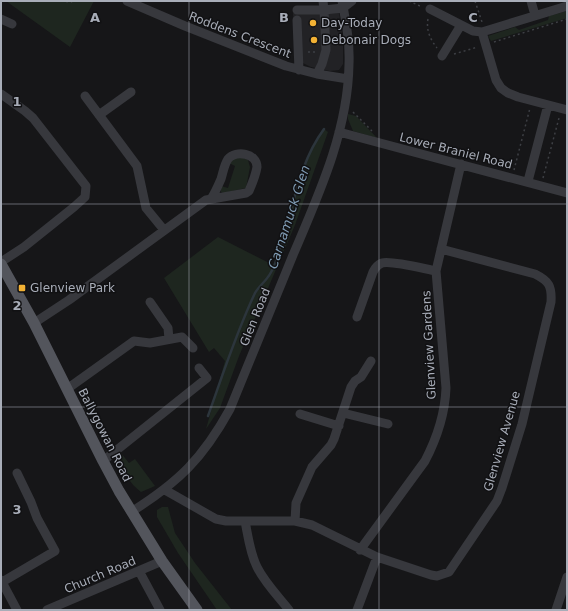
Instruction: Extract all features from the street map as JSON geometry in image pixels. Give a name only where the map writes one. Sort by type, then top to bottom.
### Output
[{"type":"main road","name":"Ballygowan Road","points":[[1,263],[34,323],[103,462],[131,512],[162,561],[197,610]]},
{"type":"street","name":"Roddens Crescent","points":[[127,1],[185,26],[298,70],[348,79]]},
{"type":"street","points":[[297,10],[323,5],[343,4],[352,1]]},
{"type":"street","points":[[531,1],[535,15]]},
{"type":"street","name":"Glen Road","points":[[131,512],[165,490],[188,469],[216,433],[230,409],[312,211],[335,147],[348,79],[348,41],[343,4]]},
{"type":"street","points":[[317,74],[326,53],[323,5]]},
{"type":"street","points":[[430,9],[473,31],[484,31],[567,6]]},
{"type":"street","points":[[1,19],[12,24]]},
{"type":"street","points":[[297,20],[298,70]]},
{"type":"street","points":[[442,56],[461,25]]},
{"type":"street","points":[[484,31],[485,44],[496,80],[501,88],[508,93],[564,109]]},
{"type":"street","points":[[99,115],[131,92]]},
{"type":"street","points":[[1,94],[33,118],[86,186],[85,197],[74,207],[24,247],[1,263]]},
{"type":"street","points":[[85,96],[137,166],[146,208],[164,230]]},
{"type":"street","points":[[528,181],[548,105]]},
{"type":"street","name":"Lower Braniel Road","points":[[339,132],[380,144],[528,181],[567,193]]},
{"type":"street","points":[[34,323],[69,300],[198,206],[211,199],[242,194],[249,191],[257,167],[252,158],[240,154],[234,155],[228,159],[216,192],[211,199]]},
{"type":"street","name":"Glenview Gardens","points":[[360,550],[425,462],[432,449],[441,423],[446,388],[436,271],[461,164]]},
{"type":"street","name":"Glenview Avenue","points":[[165,490],[216,519],[226,521],[295,521],[312,525],[376,557],[431,576],[444,575],[449,572],[491,511],[502,488],[522,424],[551,302],[551,293],[550,285],[544,278],[535,274],[441,249]]},
{"type":"street","points":[[357,317],[373,272],[377,266],[383,263],[394,263],[436,271]]},
{"type":"street","points":[[150,302],[168,328],[169,340]]},
{"type":"street","points":[[67,389],[134,341],[150,343],[182,337],[193,348]]},
{"type":"street","points":[[295,521],[296,503],[312,467],[331,445],[339,426],[351,387],[355,381],[361,378],[371,361]]},
{"type":"street","points":[[103,462],[207,378],[199,368]]},
{"type":"street","points":[[343,413],[388,424]]},
{"type":"street","points":[[300,414],[339,426]]},
{"type":"street","points":[[17,473],[37,518],[55,551],[2,581],[17,610]]},
{"type":"street","points":[[246,521],[256,566],[289,610]]},
{"type":"street","points":[[358,610],[376,557]]},
{"type":"street","name":"Church Road","points":[[48,610],[162,561]]},
{"type":"street","points":[[139,572],[160,610]]},
{"type":"street","points":[[556,610],[564,600],[567,577]]},
{"type":"path","points":[[60,1],[74,1]]},
{"type":"path","points":[[409,1],[430,9],[427,27],[431,41],[442,56],[457,54],[567,19]]},
{"type":"path","points":[[475,1],[484,31]]},
{"type":"path","points":[[298,53],[326,53]]},
{"type":"path","points":[[512,177],[532,101]]},
{"type":"path","points":[[541,185],[564,109]]},
{"type":"path","points":[[350,110],[378,136],[380,144]]},
{"type":"shaded area","points":[[6,1],[94,1],[70,47]]},
{"type":"shaded area","points":[[567,11],[567,18],[491,41],[488,36],[515,27],[519,30],[548,20],[549,16]]},
{"type":"shaded area","points":[[339,12],[343,42],[343,64],[339,70],[330,71],[311,67],[295,59],[293,13]]},
{"type":"shaded area","points":[[348,114],[356,116],[377,138],[353,131],[348,119]]},
{"type":"shaded area","points":[[324,129],[328,132],[295,225],[239,356],[220,408],[206,429],[225,361],[214,348],[209,352],[164,278],[218,237],[273,265],[283,243],[294,193],[301,174],[309,155]]},
{"type":"shaded area","points":[[234,158],[244,158],[248,160],[250,167],[246,188],[223,193],[221,192],[221,186],[228,188],[235,166],[229,163]]},
{"type":"shaded area","points":[[121,453],[129,463],[135,459],[155,486],[141,492],[137,489],[127,477],[118,459]]},
{"type":"shaded area","points":[[162,507],[168,507],[175,533],[195,563],[232,610],[217,610],[178,553],[157,517],[157,510]]},
{"type":"waterway","name":"Carnamuck Glen","points":[[208,416],[248,308],[258,288],[268,277],[274,266],[301,175],[307,159],[324,129]]},
{"type":"place","name":"Day-Today","points":[[313,23]]},
{"type":"place","name":"Debonair Dogs","points":[[314,40]]},
{"type":"place","name":"Glenview Park","points":[[22,288]]}]
